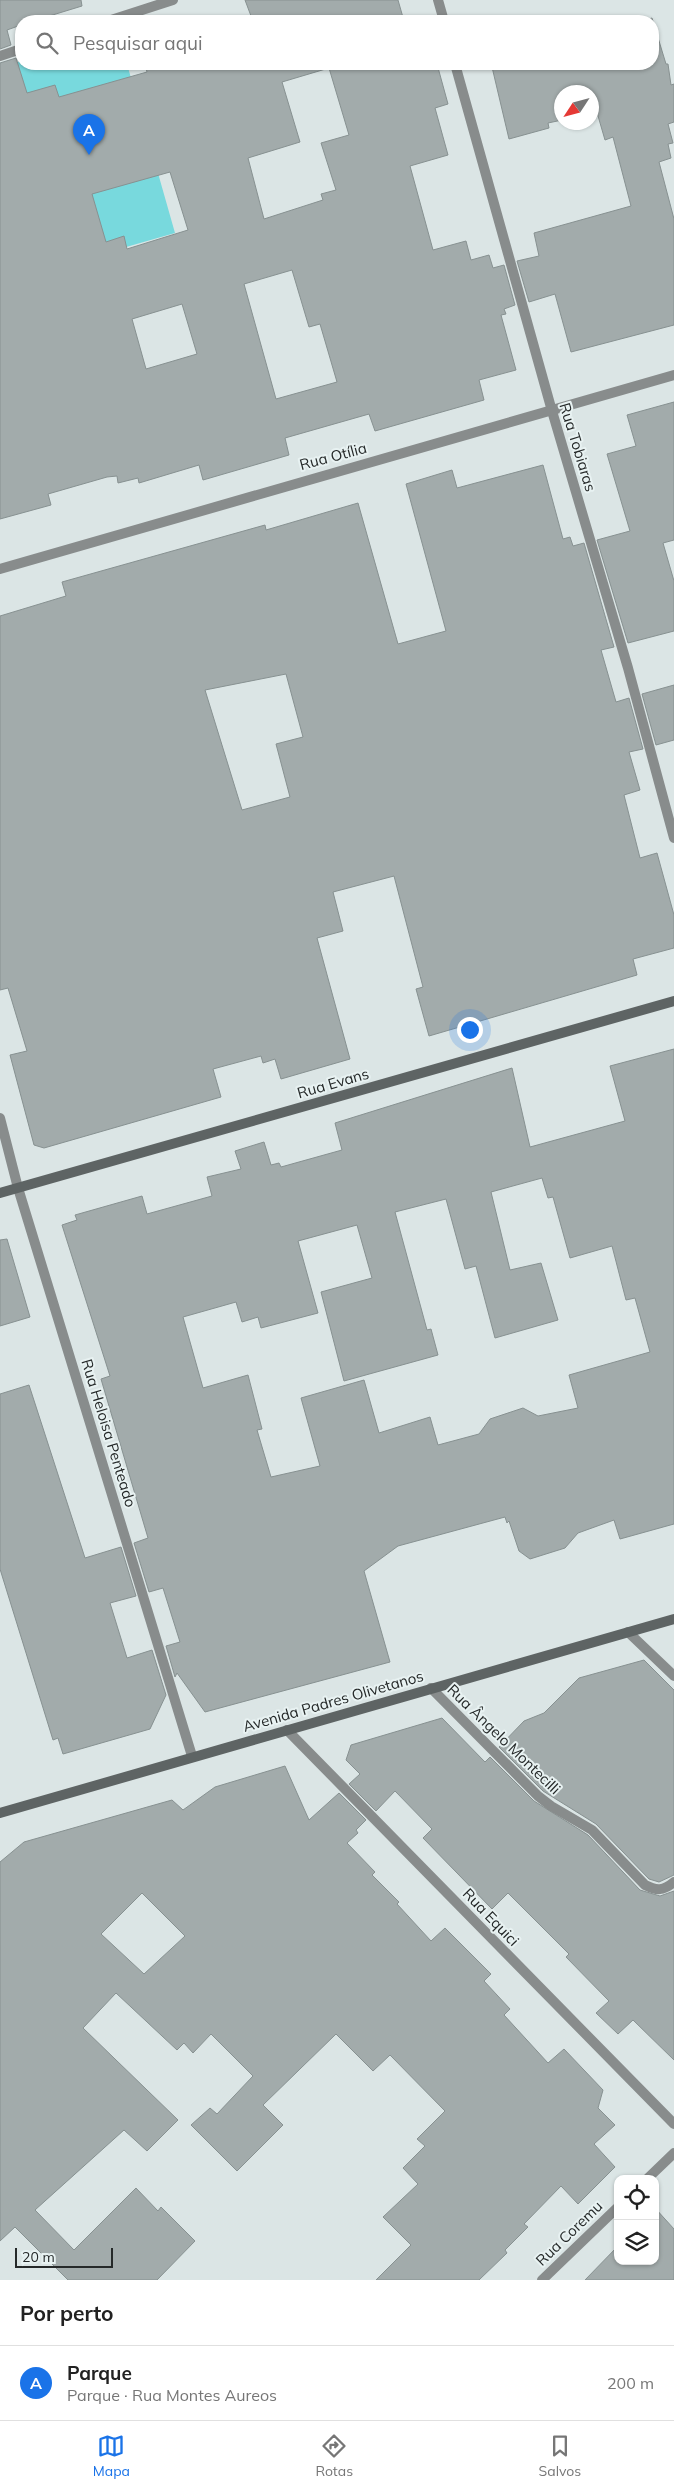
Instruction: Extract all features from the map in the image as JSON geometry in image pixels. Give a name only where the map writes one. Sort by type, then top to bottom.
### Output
[{"type":"street","points":[[127,15],[173,0]]},
{"type":"street","points":[[438,0],[442,15]]},
{"type":"street","points":[[0,56],[15,51]]},
{"type":"street","name":"Rua Tobiaras","points":[[457,70],[552,411],[628,668],[674,838]]},
{"type":"street","name":"Rua Otília","points":[[0,568],[298,481],[552,411],[674,375]]},
{"type":"street","name":"Rua Evans","points":[[0,1193],[674,1001]]},
{"type":"street","name":"Rua Heloisa Penteado","points":[[0,1118],[18,1188],[192,1756]]},
{"type":"street","name":"Avenida Padres Olivetanos","points":[[0,1813],[192,1756],[674,1619]]},
{"type":"street","points":[[628,1632],[674,1676]]},
{"type":"street","name":"Rua Ângelo Montecilli","points":[[431,1688],[538,1796],[551,1806],[592,1830],[645,1885],[655,1891],[674,1882]]},
{"type":"street","name":"Rua Equici","points":[[287,1730],[674,2124]]},
{"type":"street","points":[[651,2175],[674,2153]]},
{"type":"street","name":"Rua Coremu","points":[[542,2280],[614,2211]]},
{"type":"shaded area","points":[[15,63],[15,70],[129,70],[175,233],[60,266],[0,67]]},
{"type":"building","points":[[0,0],[81,0],[82,6],[53,15],[15,15],[15,27],[7,30],[11,45],[0,49]]},
{"type":"building","points":[[245,0],[398,0],[402,15],[251,15]]},
{"type":"building","points":[[659,41],[666,64],[668,64],[671,85],[674,84],[674,122],[668,124],[673,143],[668,144],[671,158],[659,162],[674,219],[674,325],[571,352],[555,294],[529,302],[517,261],[539,256],[534,233],[631,206],[613,137],[605,140],[599,119],[599,85],[554,85],[554,122],[548,123],[549,128],[509,139],[493,70],[659,70]]},
{"type":"building","points":[[15,58],[15,70],[20,70],[27,93],[55,85],[59,97],[147,72],[146,70],[322,70],[282,82],[300,142],[248,158],[264,219],[323,200],[321,194],[336,190],[321,143],[349,135],[330,70],[439,70],[448,104],[435,108],[448,155],[410,166],[433,250],[466,241],[471,260],[489,255],[493,268],[504,265],[515,305],[504,309],[506,314],[501,315],[516,370],[479,380],[484,400],[375,431],[369,414],[285,438],[289,455],[203,480],[199,465],[139,483],[138,478],[118,483],[117,476],[107,477],[48,494],[51,505],[0,519],[0,63]],"holes":[[[170,172],[188,230],[127,249],[124,236],[106,242],[92,194]],[[292,270],[309,327],[320,324],[337,382],[276,399],[244,284]],[[182,304],[197,354],[146,369],[132,319]]]},
{"type":"building","points":[[674,402],[674,540],[663,543],[674,581],[674,631],[628,643],[597,540],[630,531],[607,454],[636,446],[627,415]]},
{"type":"building","points":[[543,465],[563,539],[570,537],[573,546],[584,543],[614,647],[601,650],[616,702],[629,698],[643,749],[629,752],[640,790],[624,795],[640,858],[657,853],[674,915],[674,948],[633,959],[637,975],[429,1036],[416,989],[423,987],[394,876],[333,892],[343,931],[317,938],[350,1059],[281,1079],[275,1059],[263,1063],[261,1056],[213,1069],[221,1097],[44,1148],[34,1145],[10,1055],[27,1051],[8,988],[0,990],[0,616],[66,596],[62,582],[265,525],[266,530],[358,503],[398,644],[446,631],[406,484],[452,470],[457,488]],"holes":[[[286,674],[303,737],[276,744],[290,797],[242,810],[205,690]]]},
{"type":"building","points":[[674,685],[674,740],[656,745],[642,694]]},
{"type":"building","points":[[674,1049],[674,1524],[620,1539],[614,1520],[578,1533],[565,1548],[530,1559],[519,1551],[509,1521],[507,1523],[505,1517],[398,1546],[364,1571],[390,1662],[205,1712],[177,1673],[175,1677],[166,1646],[180,1642],[163,1588],[149,1592],[134,1543],[148,1538],[101,1379],[110,1376],[62,1225],[77,1220],[75,1215],[142,1196],[147,1214],[212,1196],[207,1177],[241,1169],[235,1151],[264,1142],[271,1165],[279,1163],[281,1167],[342,1150],[335,1123],[512,1068],[530,1147],[625,1121],[610,1066]],"holes":[[[542,1178],[548,1198],[553,1197],[570,1258],[612,1246],[626,1300],[635,1298],[650,1352],[569,1375],[578,1408],[538,1416],[523,1408],[490,1419],[479,1434],[438,1445],[430,1417],[379,1433],[364,1380],[301,1398],[320,1466],[271,1477],[257,1430],[262,1429],[248,1375],[203,1388],[183,1317],[236,1302],[242,1322],[258,1317],[261,1328],[318,1313],[298,1241],[357,1225],[372,1278],[321,1292],[344,1381],[438,1355],[431,1329],[427,1330],[395,1212],[446,1199],[465,1269],[476,1266],[495,1338],[558,1320],[541,1263],[510,1270],[491,1192]]]},
{"type":"building","points":[[7,1239],[30,1317],[0,1326],[0,1240]]},
{"type":"building","points":[[29,1385],[85,1558],[121,1547],[136,1596],[110,1603],[127,1658],[152,1650],[166,1695],[150,1729],[63,1754],[58,1738],[53,1740],[0,1569],[0,1394]]},
{"type":"building","points":[[644,1660],[674,1690],[674,1875],[659,1882],[649,1879],[596,1824],[543,1791],[499,1747],[524,1721],[544,1713],[579,1678]]},
{"type":"building","points":[[442,1718],[485,1762],[490,1757],[534,1801],[588,1835],[640,1890],[660,1896],[674,1891],[674,2060],[633,2020],[618,2034],[596,2013],[609,2001],[566,1957],[569,1954],[508,1893],[492,1909],[423,1838],[432,1829],[395,1791],[376,1811],[349,1784],[360,1774],[346,1760],[351,1745]]},
{"type":"building","points":[[285,1766],[309,1820],[339,1793],[366,1820],[356,1830],[358,1833],[347,1843],[375,1872],[372,1875],[399,1902],[397,1904],[431,1941],[445,1928],[491,1974],[484,1981],[510,2009],[504,2015],[548,2063],[564,2049],[603,2090],[598,2108],[615,2125],[594,2144],[615,2167],[578,2204],[561,2186],[524,2224],[528,2227],[505,2250],[507,2253],[479,2280],[376,2280],[411,2245],[383,2217],[418,2184],[403,2168],[425,2146],[417,2139],[445,2111],[390,2055],[373,2071],[336,2034],[263,2105],[283,2125],[237,2171],[191,2125],[210,2108],[217,2114],[253,2076],[211,2034],[193,2053],[184,2043],[177,2050],[116,1993],[83,2028],[178,2120],[147,2151],[124,2130],[35,2210],[74,2250],[136,2188],[158,2211],[161,2207],[195,2241],[157,2280],[68,2280],[15,2227],[0,2241],[0,1862],[24,1842],[172,1800],[183,1810],[215,1787]],"holes":[[[142,1893],[185,1936],[144,1974],[101,1934]]]},
{"type":"building","points":[[659,2212],[674,2229],[674,2280],[585,2280],[614,2250],[614,2265],[659,2265]]},
{"type":"place","name":"Parque","points":[[89,155]]}]
